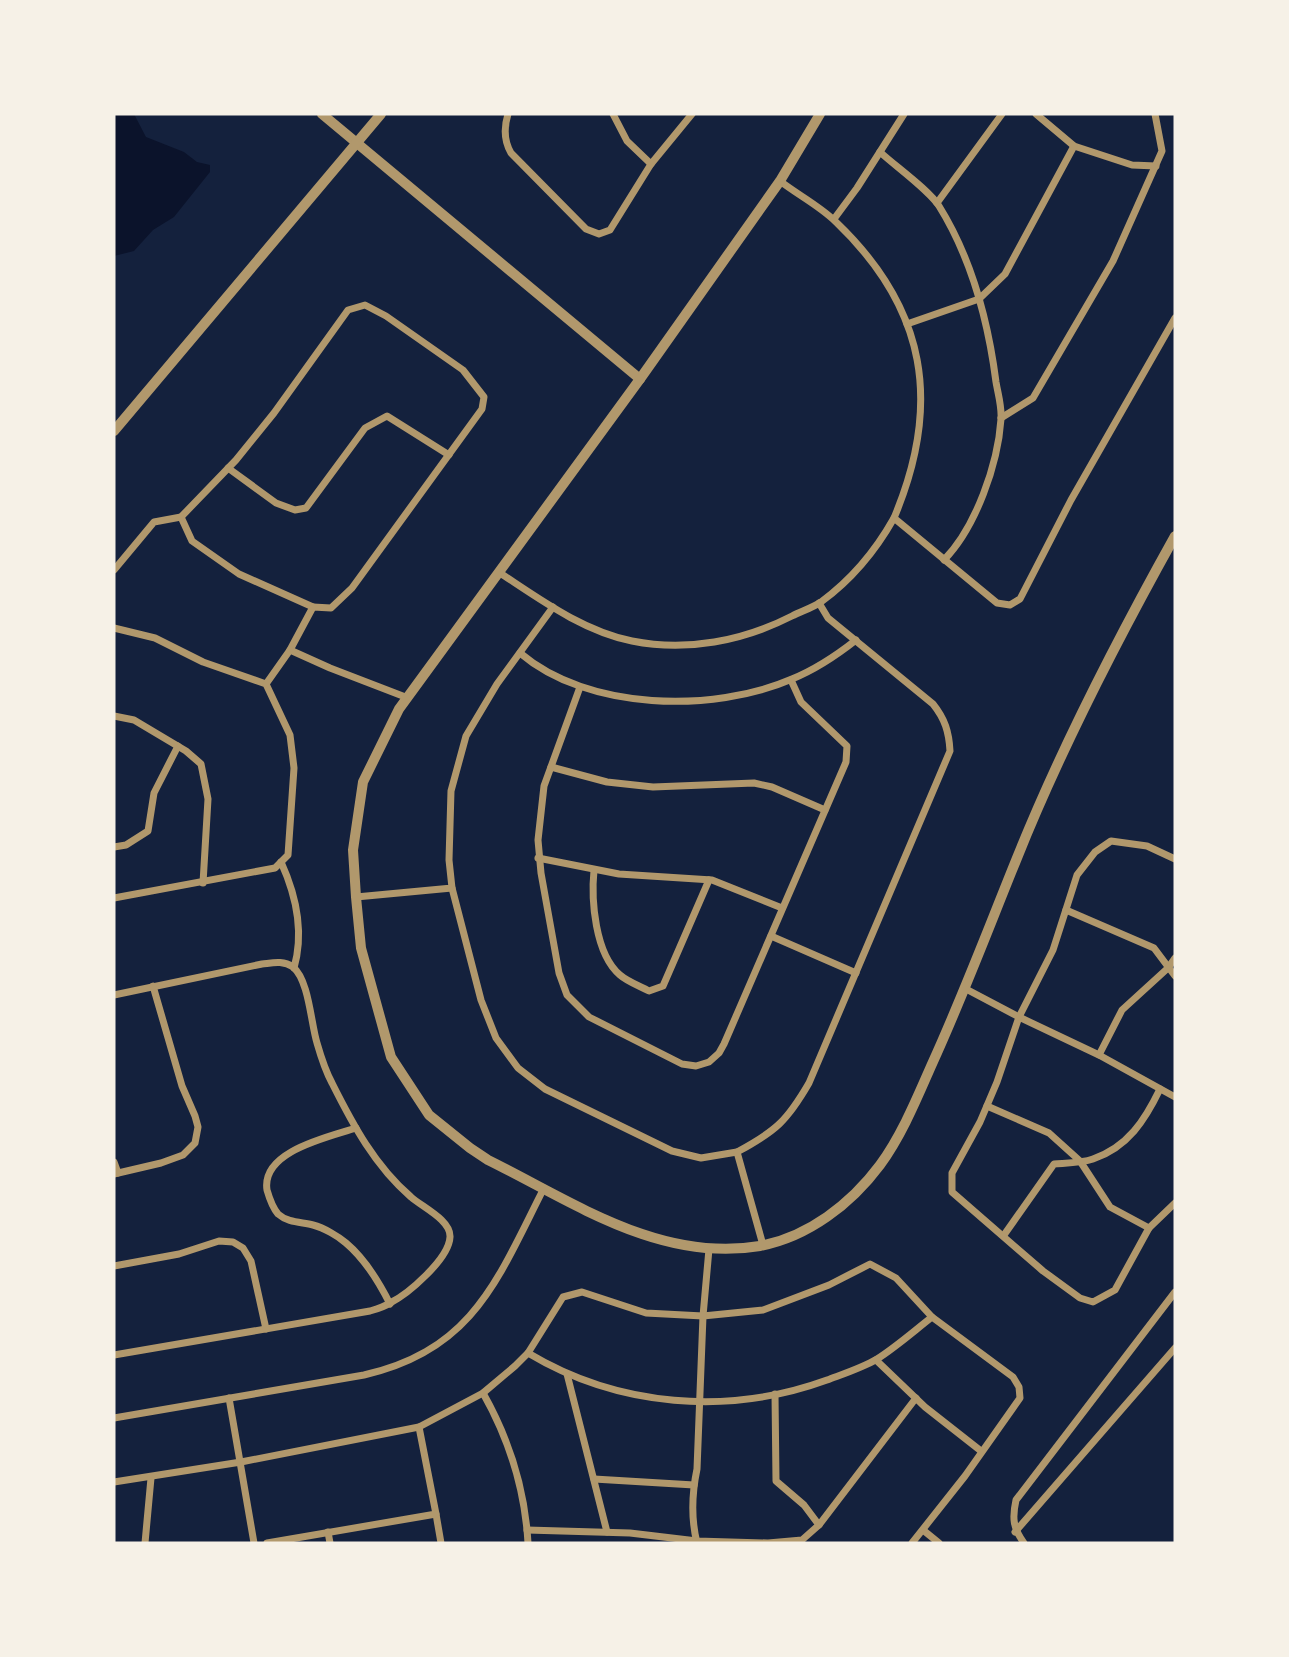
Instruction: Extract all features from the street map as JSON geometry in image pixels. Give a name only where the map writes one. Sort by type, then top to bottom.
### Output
[{"type":"street","points":[[322,114],[640,379]]},
{"type":"street","points":[[114,431],[381,114]]},
{"type":"street","points":[[508,114],[505,132],[510,153],[593,234],[610,230],[651,164],[692,114]]},
{"type":"street","points":[[613,114],[627,141],[651,164]]},
{"type":"street","points":[[834,219],[904,114]]},
{"type":"street","points":[[937,203],[1002,114]]},
{"type":"street","points":[[1036,114],[1074,146],[1132,165],[1156,166]]},
{"type":"street","points":[[1001,418],[1033,398],[1113,261],[1162,151],[1155,114]]},
{"type":"street","points":[[817,115],[780,181],[640,379],[399,709],[363,782],[353,850],[361,948],[391,1057],[429,1115],[470,1148],[544,1188],[633,1232],[670,1244],[709,1249],[762,1245],[813,1227],[851,1199],[880,1164],[911,1112],[966,989],[1018,856],[1073,733],[1175,536]]},
{"type":"street","points":[[907,324],[979,299],[1005,274],[1074,146]]},
{"type":"street","points":[[880,152],[937,203],[965,256],[979,299],[995,370],[1001,418],[990,477],[954,549],[944,560]]},
{"type":"street","points":[[500,573],[579,621],[630,640],[660,645],[683,645],[716,642],[749,634],[819,603],[859,567],[880,541],[894,518],[908,483],[918,445],[922,397],[916,352],[900,305],[875,266],[834,219],[780,181]]},
{"type":"street","points":[[114,569],[154,522],[181,517],[228,468],[274,413],[348,310],[365,305],[386,316],[463,370],[484,397],[482,409],[449,455],[352,588],[331,608],[313,607],[239,574],[192,541],[181,517]]},
{"type":"street","points":[[894,518],[997,603],[1010,605],[1020,599],[1071,500],[1175,318]]},
{"type":"street","points":[[228,468],[276,503],[295,510],[306,508],[365,428],[387,416],[449,455]]},
{"type":"street","points":[[553,607],[486,700],[467,736],[452,791],[449,860],[452,888],[481,1000],[496,1038],[519,1068],[545,1089],[672,1151],[701,1158],[737,1152],[781,1125],[796,1107],[809,1083],[950,751],[949,734],[943,716],[933,704],[828,618],[819,603]]},
{"type":"street","points":[[266,684],[290,650],[313,607]]},
{"type":"street","points":[[114,628],[155,638],[203,663],[266,684],[290,735],[294,768],[288,855],[275,868],[114,898]]},
{"type":"street","points":[[520,653],[552,675],[580,687],[625,697],[683,701],[735,695],[791,680],[856,640]]},
{"type":"street","points":[[290,650],[408,698]]},
{"type":"street","points":[[580,687],[540,804],[538,858],[559,972],[572,1002],[589,1017],[682,1064],[696,1066],[709,1062],[719,1053],[846,762],[847,746],[801,702],[791,680]]},
{"type":"street","points":[[114,716],[134,720],[178,746],[201,764],[208,800],[204,883]]},
{"type":"street","points":[[114,846],[126,845],[148,831],[154,793],[178,746]]},
{"type":"street","points":[[551,767],[607,782],[653,787],[754,783],[772,787],[825,810]]},
{"type":"street","points":[[1175,859],[1147,846],[1111,841],[1095,852],[1077,875],[1053,950],[1019,1017],[987,1106],[952,1172],[952,1192],[1052,1278],[1080,1298],[1093,1302],[1115,1290],[1149,1228],[1175,1203]]},
{"type":"street","points":[[538,858],[635,876],[709,880],[782,908]]},
{"type":"street","points":[[281,862],[289,881],[297,915],[300,950],[294,968]]},
{"type":"street","points":[[594,870],[592,891],[603,955],[620,975],[649,991],[663,986],[709,880]]},
{"type":"street","points":[[356,897],[452,888]]},
{"type":"street","points":[[1066,910],[1154,948],[1175,976]]},
{"type":"street","points":[[771,936],[856,973]]},
{"type":"street","points":[[1099,1055],[1122,1010],[1168,968],[1175,958]]},
{"type":"street","points":[[114,995],[262,964],[281,962],[294,968],[304,987],[324,1069],[356,1128],[383,1170],[409,1195],[447,1224],[450,1237],[446,1249],[432,1269],[390,1304],[370,1311],[114,1355]]},
{"type":"street","points":[[114,1162],[116,1174],[161,1163],[183,1154],[195,1143],[198,1127],[182,1086],[153,986]]},
{"type":"street","points":[[966,989],[1099,1055],[1175,1097]]},
{"type":"street","points":[[1004,1235],[1054,1164],[1091,1160],[1117,1147],[1144,1121],[1160,1089]]},
{"type":"street","points":[[987,1106],[1049,1133],[1080,1161],[1110,1207],[1149,1228]]},
{"type":"street","points":[[356,1128],[292,1150],[270,1172],[266,1184],[268,1197],[279,1214],[295,1223],[314,1226],[346,1243],[371,1272],[390,1304]]},
{"type":"street","points":[[737,1152],[762,1245]]},
{"type":"street","points":[[114,1418],[378,1372],[420,1355],[459,1329],[488,1295],[544,1188]]},
{"type":"street","points":[[114,1266],[179,1254],[219,1241],[233,1242],[243,1248],[251,1261],[267,1329]]},
{"type":"street","points":[[697,1542],[693,1530],[694,1486],[709,1249]]},
{"type":"street","points":[[114,1482],[241,1462],[419,1427],[484,1393],[516,1366],[528,1353],[562,1297],[582,1292],[646,1314],[703,1316],[763,1310],[829,1285],[870,1264],[896,1278],[932,1317],[1013,1377],[1020,1398],[912,1543]]},
{"type":"street","points":[[1024,1543],[1016,1532],[1012,1517],[1016,1500],[1175,1292]]},
{"type":"street","points":[[528,1353],[567,1374],[602,1387],[649,1398],[701,1402],[775,1394],[811,1385],[876,1360],[932,1317]]},
{"type":"street","points":[[1016,1532],[1175,1348]]},
{"type":"street","points":[[876,1360],[916,1398],[981,1451]]},
{"type":"street","points":[[567,1374],[607,1532]]},
{"type":"street","points":[[484,1393],[503,1431],[513,1461],[528,1543]]},
{"type":"street","points":[[775,1394],[776,1481],[804,1505],[820,1525]]},
{"type":"street","points":[[229,1398],[254,1543]]},
{"type":"street","points":[[527,1530],[607,1532],[697,1542],[768,1543],[802,1539],[820,1525],[916,1398]]},
{"type":"street","points":[[419,1427],[442,1543]]},
{"type":"street","points":[[145,1543],[151,1478]]},
{"type":"street","points":[[594,1479],[694,1486]]},
{"type":"street","points":[[267,1543],[436,1514]]},
{"type":"street","points":[[923,1530],[939,1543]]},
{"type":"street","points":[[328,1532],[330,1543]]},
{"type":"water","points":[[114,114],[134,114],[146,137],[184,152],[197,162],[210,165],[210,172],[174,217],[153,230],[134,251],[114,256]]}]
